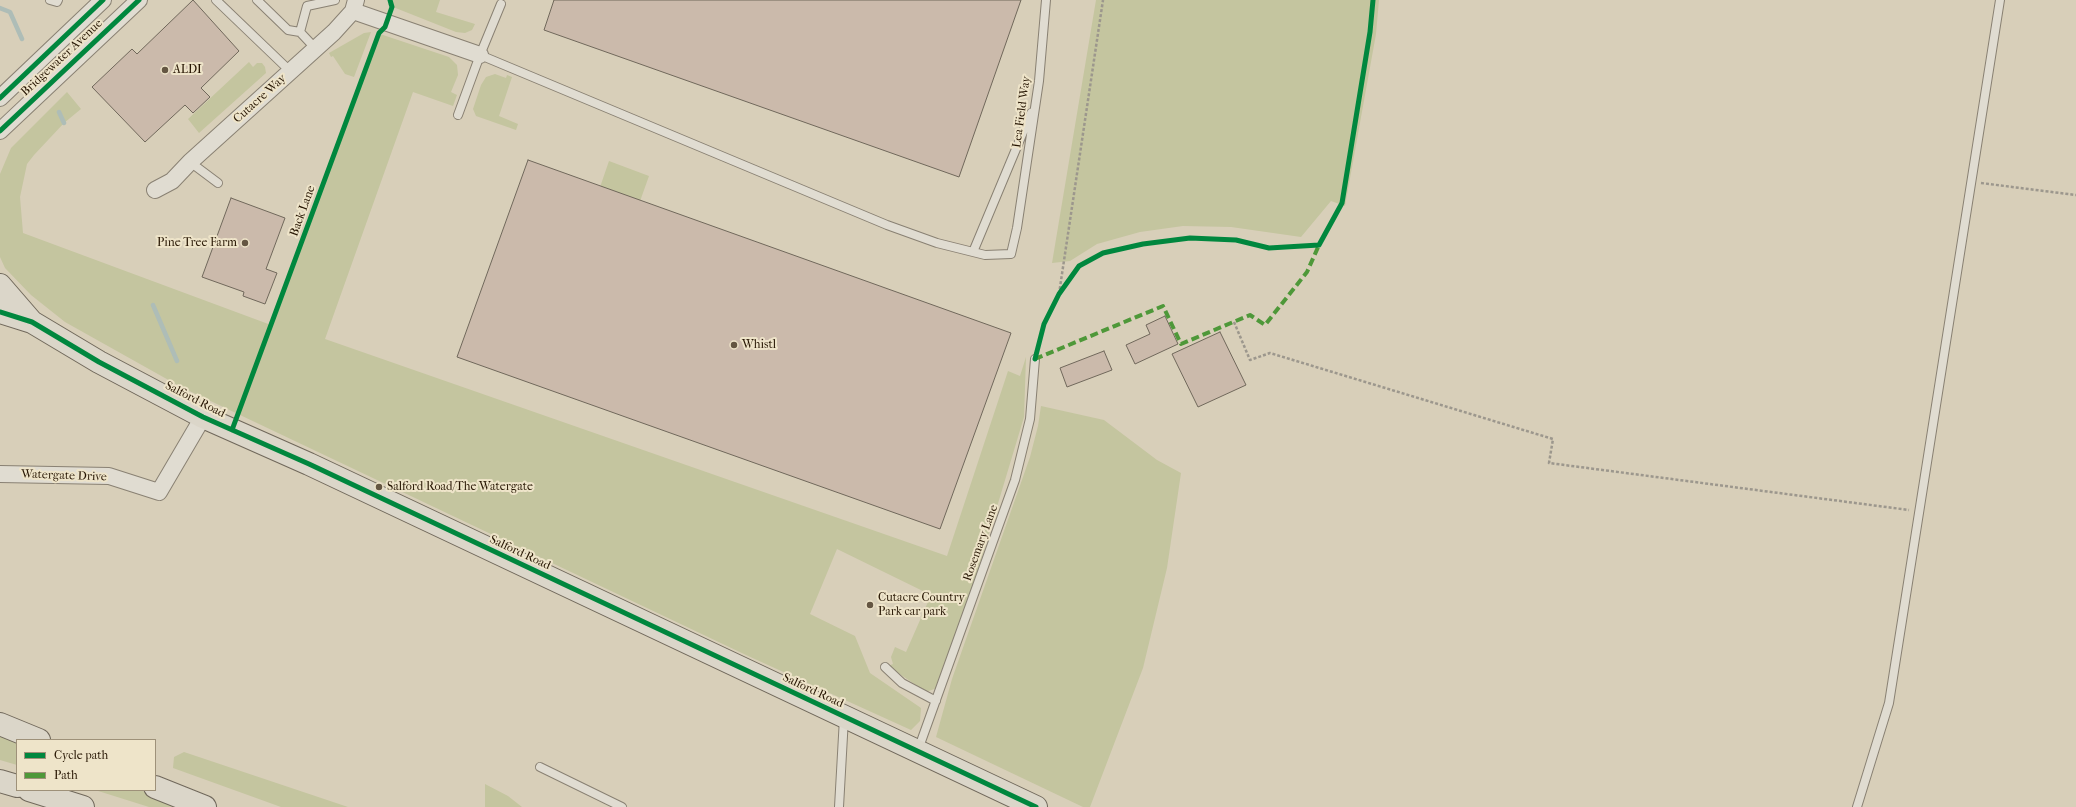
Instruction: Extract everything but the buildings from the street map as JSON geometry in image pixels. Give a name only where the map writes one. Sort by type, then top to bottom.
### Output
[{"type":"main road","name":"Salford Road","points":[[0,285],[32,322]]},
{"type":"main road","name":"Salford Road","points":[[0,312],[32,322],[99,362],[203,417],[308,464],[1036,807]]},
{"type":"main road","points":[[0,724],[37,739]]},
{"type":"main road","points":[[0,781],[16,786]]},
{"type":"main road","points":[[156,787],[205,807]]},
{"type":"main road","points":[[32,791],[83,807]]},
{"type":"street","name":"Bridgewater Avenue","points":[[0,98],[103,0]]},
{"type":"street","name":"Bridgewater Avenue","points":[[0,131],[139,0]]},
{"type":"street","name":"Cutacre Way","points":[[155,190],[172,181],[190,162],[334,32],[354,5]]},
{"type":"street","points":[[354,5],[480,55]]},
{"type":"street","name":"Watergate Drive","points":[[0,474],[109,476],[159,492],[203,417]]},
{"type":"lane","points":[[50,0],[57,2],[58,0]]},
{"type":"lane","points":[[216,0],[290,71]]},
{"type":"lane","points":[[257,0],[288,30],[300,32],[315,48]]},
{"type":"lane","points":[[300,32],[307,6],[335,0]]},
{"type":"lane","name":"Lea Field Way","points":[[973,252],[985,255],[1011,254],[1017,228],[1036,100],[1045,29],[1046,0]]},
{"type":"lane","points":[[1857,807],[1889,704],[2000,0]]},
{"type":"lane","points":[[458,115],[501,4]]},
{"type":"lane","points":[[480,55],[888,225],[937,243],[973,252],[1036,100]]},
{"type":"lane","points":[[190,162],[218,183]]},
{"type":"lane","name":"Rosemary Lane","points":[[918,751],[1015,480],[1030,419],[1035,359]]},
{"type":"lane","points":[[885,667],[902,683],[936,701]]},
{"type":"lane","points":[[839,807],[844,717]]},
{"type":"lane","points":[[540,767],[622,807]]},
{"type":"path","points":[[1059,294],[1103,0]]},
{"type":"path","points":[[1971,183],[1988,183],[2076,195]]},
{"type":"path","points":[[1056,300],[1067,283]]},
{"type":"path","points":[[1234,322],[1250,360],[1270,353],[1553,439],[1549,463],[1919,512]]},
{"type":"green space","points":[[390,0],[440,0],[436,12],[475,24],[472,30],[465,33],[456,32],[388,5]]},
{"type":"green space","points":[[1096,0],[1379,0],[1376,34],[1345,206],[1331,201],[1301,237],[1231,227],[1183,226],[1140,232],[1097,244],[1070,261],[1052,263]]},
{"type":"green space","points":[[371,32],[354,77],[345,74],[333,56],[331,57],[329,53],[364,33]]},
{"type":"green space","points":[[380,34],[449,57],[457,65],[458,75],[451,92],[457,95],[453,106],[413,92],[325,339],[947,556],[1008,371],[1020,376],[1026,357],[1024,417],[975,580],[937,688],[926,692],[888,666],[893,664],[891,657],[895,647],[906,652],[931,595],[837,549],[810,614],[855,636],[870,673],[921,708],[920,721],[911,730],[746,655],[181,387],[65,322],[31,295],[5,268],[0,257],[0,174],[11,148],[67,92],[81,109],[64,123],[27,164],[20,197],[23,233],[271,325]]},
{"type":"green space","points":[[249,62],[253,67],[257,63],[262,63],[265,67],[266,73],[199,133],[188,119]]},
{"type":"green space","points":[[495,74],[506,78],[507,75],[512,77],[499,116],[518,124],[516,130],[476,116],[473,109],[481,85],[486,77]]},
{"type":"green space","points":[[609,161],[649,176],[639,204],[599,190]]},
{"type":"green space","points":[[1041,406],[1104,420],[1157,460],[1181,473],[1167,568],[1143,668],[1090,807],[1083,807],[936,737],[952,679],[1030,457],[1038,426]]},
{"type":"green space","points":[[0,733],[16,741],[16,765],[0,760]]},
{"type":"green space","points":[[184,752],[348,807],[281,807],[173,768],[174,757]]},
{"type":"green space","points":[[485,784],[508,796],[522,807],[485,807]]},
{"type":"green space","points":[[98,791],[143,791],[183,807],[149,807]]},
{"type":"waterway","points":[[0,8],[10,12],[22,39]]},
{"type":"waterway","points":[[59,112],[64,123]]},
{"type":"waterway","points":[[153,305],[177,361]]},
{"type":"marked path","points":[[1035,359],[1163,306],[1181,344],[1250,315],[1265,325],[1307,272],[1319,245]]},
{"type":"cycle path","points":[[0,98],[103,0]]},
{"type":"cycle path","points":[[0,131],[139,0]]},
{"type":"cycle path","name":"Back Lane","points":[[232,430],[379,33],[385,27],[392,7],[390,0]]},
{"type":"cycle path","points":[[1035,359],[1044,324],[1059,294],[1079,266],[1103,253],[1143,244],[1190,238],[1236,240],[1269,248],[1319,245],[1342,203],[1370,32],[1373,0]]},
{"type":"cycle path","points":[[0,312],[32,322],[99,362],[203,417],[309,464],[1036,807]]},
{"type":"place","name":"ALDI","points":[[165,70]]},
{"type":"place","name":"Pine Tree Farm","points":[[245,243]]},
{"type":"place","name":"Whistl","points":[[734,345]]},
{"type":"place","name":"Salford Road/The Watergate","points":[[379,487]]},
{"type":"place","name":"Cutacre Country Park car park","points":[[870,605]]}]
